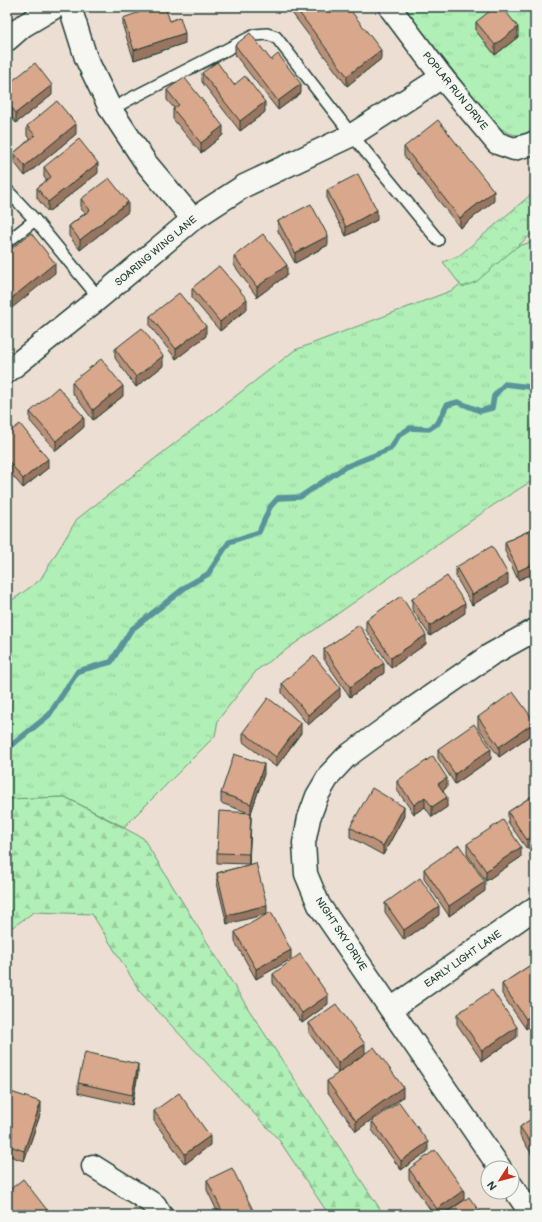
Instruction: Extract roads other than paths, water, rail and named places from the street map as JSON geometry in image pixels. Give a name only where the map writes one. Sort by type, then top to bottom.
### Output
[{"type":"street","points":[[7,40],[23,26],[55,7]]},
{"type":"street","points":[[70,7],[86,58],[111,110],[146,163],[193,219]]},
{"type":"street","name":"POPLAR RUN DRIVE","points":[[391,7],[442,77],[497,143],[514,149],[535,142]]},
{"type":"street","name":"SOARING WING LANE","points":[[7,372],[99,298],[193,219],[244,186],[352,135],[442,77]]},
{"type":"street","name":"NIGHT SKY DRIVE","points":[[495,1160],[319,905],[306,874],[304,843],[309,818],[317,796],[330,774],[346,757],[490,655],[535,630]]},
{"type":"street","name":"EARLY LIGHT LANE","points":[[391,1009],[535,908]]},
{"type":"street","points":[[93,1166],[155,1205],[161,1215]]},
{"type":"street","points":[[520,1198],[532,1215]]},
{"type":"lane","points":[[111,110],[256,35],[267,34],[276,37],[352,135],[438,240]]},
{"type":"lane","points":[[7,190],[35,220],[99,298]]},
{"type":"lane","points":[[7,242],[35,220]]},
{"type":"waterway","points":[[7,749],[49,715],[78,671],[111,662],[131,630],[187,586],[208,574],[229,542],[259,532],[270,507],[278,498],[300,497],[345,467],[390,449],[399,435],[410,428],[429,429],[438,423],[447,405],[458,402],[480,411],[492,408],[494,396],[505,384],[535,387]]}]
